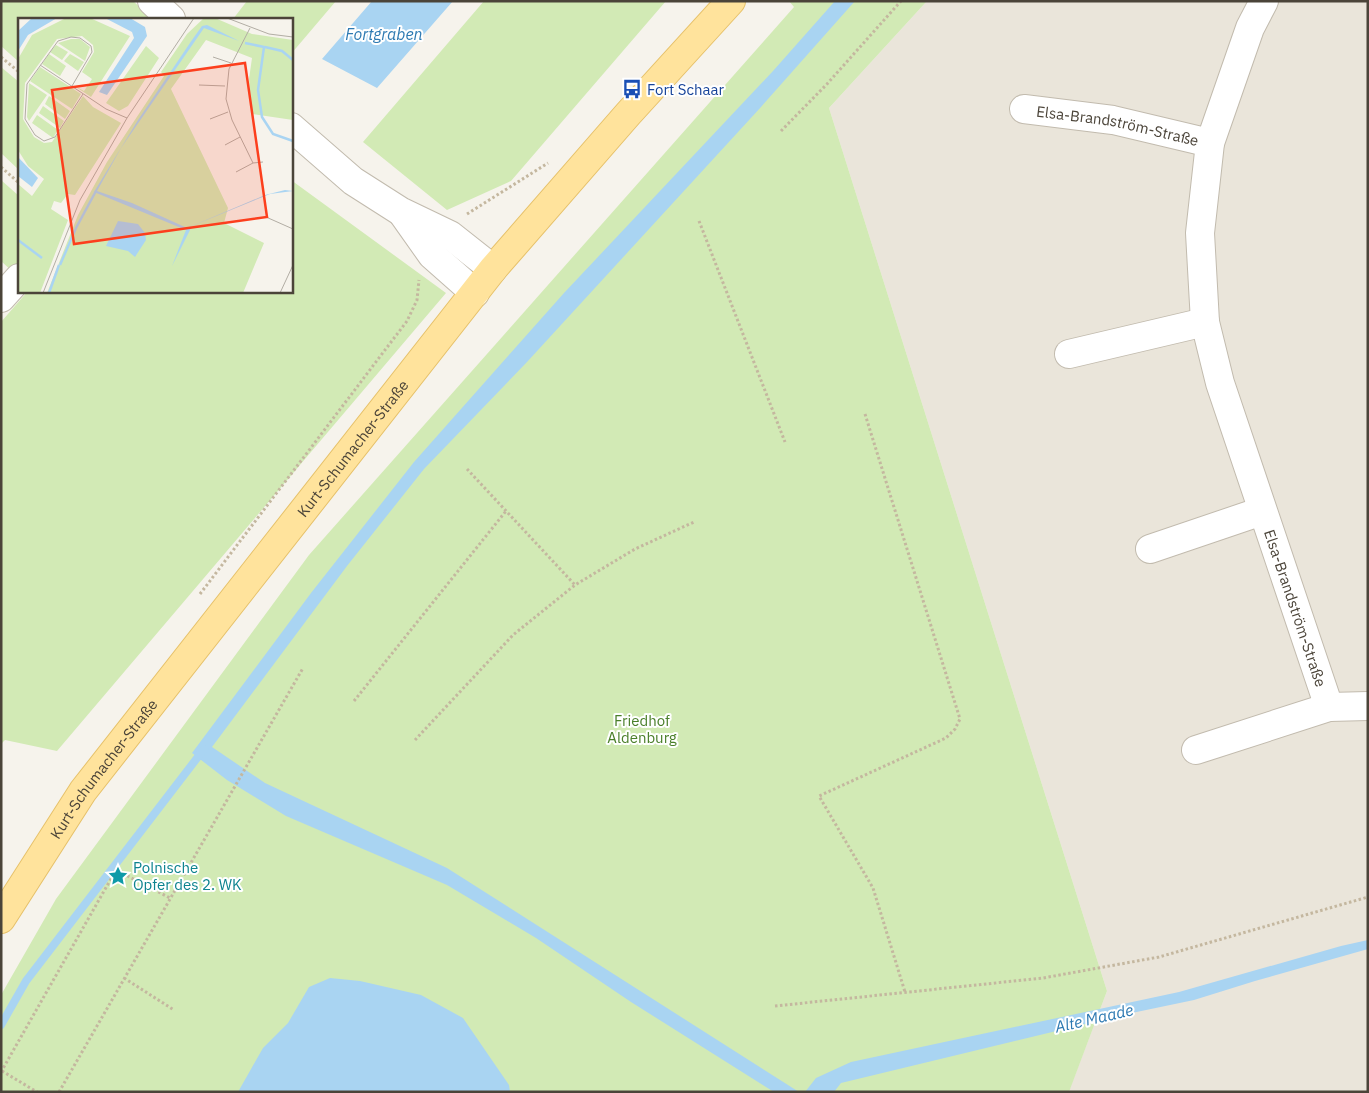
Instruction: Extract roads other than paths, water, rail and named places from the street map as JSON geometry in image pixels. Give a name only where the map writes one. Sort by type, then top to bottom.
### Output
[{"type":"main road","name":"Kurt-Schumacher-Straße","points":[[1,919],[83,791],[493,270],[628,114],[731,1]]},
{"type":"street","points":[[152,1],[170,18]]},
{"type":"street","name":"Elsa-Brandström-Straße","points":[[1264,1],[1250,28],[1210,143],[1200,233],[1205,322],[1220,383],[1329,707]]},
{"type":"street","name":"Elsa-Brandström-Straße","points":[[1024,109],[1113,120],[1210,143]]},
{"type":"street","points":[[292,128],[353,181],[400,211],[450,235],[493,270]]},
{"type":"street","points":[[400,211],[432,255],[475,293]]},
{"type":"street","points":[[1,298],[18,279]]},
{"type":"street","points":[[1069,354],[1205,322]]},
{"type":"street","name":"Elsa-Brandström-Straße","points":[[1150,549],[1262,511]]},
{"type":"street","name":"Elsa-Brandström-Straße","points":[[1196,750],[1329,707],[1368,706]]},
{"type":"water","name":"Fortgraben","points":[[372,1],[453,1],[377,88],[322,59]]},
{"type":"water","points":[[835,1],[855,1],[761,107],[527,362],[424,469],[347,566],[212,747],[265,783],[447,868],[799,1092],[774,1092],[631,1002],[536,938],[447,885],[286,816],[227,780],[192,753],[311,593],[414,462],[564,293],[773,71]]},
{"type":"water","name":"Alte Maade","points":[[1368,940],[1368,949],[1194,1000],[1127,1014],[841,1083],[834,1092],[805,1092],[816,1078],[851,1062],[1179,992]]},
{"type":"water","points":[[330,978],[360,981],[421,995],[463,1018],[509,1085],[510,1092],[238,1092],[263,1048],[288,1023],[309,987]]},
{"type":"waterway","points":[[1,1025],[26,981],[204,749]]},
{"type":"place","name":"Fort Schaar","points":[[632,89]]},
{"type":"place","name":"Polnische Opfer des 2. WK","points":[[118,876]]},
{"type":"park label","name":"Friedhof Aldenburg","points":[[642,728]]}]
